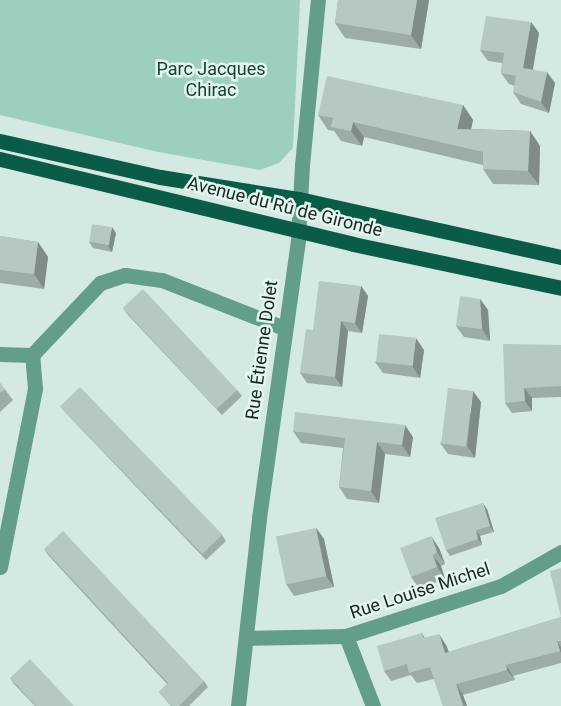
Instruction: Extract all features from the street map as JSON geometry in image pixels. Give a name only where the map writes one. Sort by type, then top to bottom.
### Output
[{"type":"main road","name":"Avenue du Rû de Gironde","points":[[0,141],[160,177],[299,199],[561,257]]},
{"type":"main road","name":"Avenue du Rû de Gironde","points":[[0,159],[298,231],[561,288]]},
{"type":"street","name":"Rue Étienne Dolet","points":[[238,706],[259,518],[298,231],[318,0]]},
{"type":"street","points":[[0,354],[32,355],[100,283],[125,275],[162,280],[284,328]]},
{"type":"street","points":[[0,567],[35,388],[32,355]]},
{"type":"street","name":"Rue Louise Michel","points":[[247,638],[346,636],[501,586],[561,552]]},
{"type":"street","points":[[346,636],[373,706]]},
{"type":"green space","name":"Parc Jacques Chirac","points":[[0,0],[300,0],[293,148],[279,163],[260,170],[158,152],[0,115]]},
{"type":"building","points":[[338,0],[417,0],[411,35],[335,23]]},
{"type":"building","points":[[486,16],[531,22],[523,68],[547,72],[541,102],[513,92],[516,76],[501,73],[504,53],[480,50]]},
{"type":"building","points":[[327,76],[463,105],[457,129],[530,131],[528,171],[483,169],[483,152],[353,122],[351,131],[331,127],[333,118],[318,115]]},
{"type":"building","points":[[92,224],[112,227],[109,245],[89,242]]},
{"type":"building","points":[[0,236],[38,242],[34,274],[0,270]]},
{"type":"building","points":[[319,281],[361,286],[355,323],[341,321],[335,377],[300,373],[306,329],[313,330]]},
{"type":"building","points":[[143,289],[237,390],[217,409],[123,308]]},
{"type":"building","points":[[460,296],[480,299],[482,329],[456,326]]},
{"type":"building","points":[[379,334],[416,338],[413,366],[376,362]]},
{"type":"building","points":[[503,344],[561,345],[561,386],[524,388],[525,401],[505,403]]},
{"type":"building","points":[[0,383],[5,389],[0,393]]},
{"type":"building","points":[[80,387],[222,534],[202,554],[60,406]]},
{"type":"building","points":[[448,388],[473,391],[466,447],[441,444]]},
{"type":"building","points":[[295,412],[405,425],[402,445],[377,442],[371,491],[339,487],[345,438],[293,431]]},
{"type":"building","points":[[483,503],[490,526],[476,530],[478,539],[446,550],[435,518]]},
{"type":"building","points":[[316,528],[326,576],[286,584],[276,537]]},
{"type":"building","points":[[63,531],[204,681],[179,706],[172,706],[159,692],[168,683],[44,549]]},
{"type":"building","points":[[431,536],[437,552],[433,555],[437,567],[411,577],[400,548]]},
{"type":"building","points":[[561,568],[561,617],[550,571]]},
{"type":"building","points":[[561,617],[561,641],[557,641],[560,651],[506,665],[507,670],[456,684],[463,705],[461,706],[443,706],[430,667],[409,673],[407,664],[384,671],[377,646],[422,633],[423,638],[439,634],[445,653]]},
{"type":"building","points":[[30,659],[74,706],[36,706],[10,678]]}]
